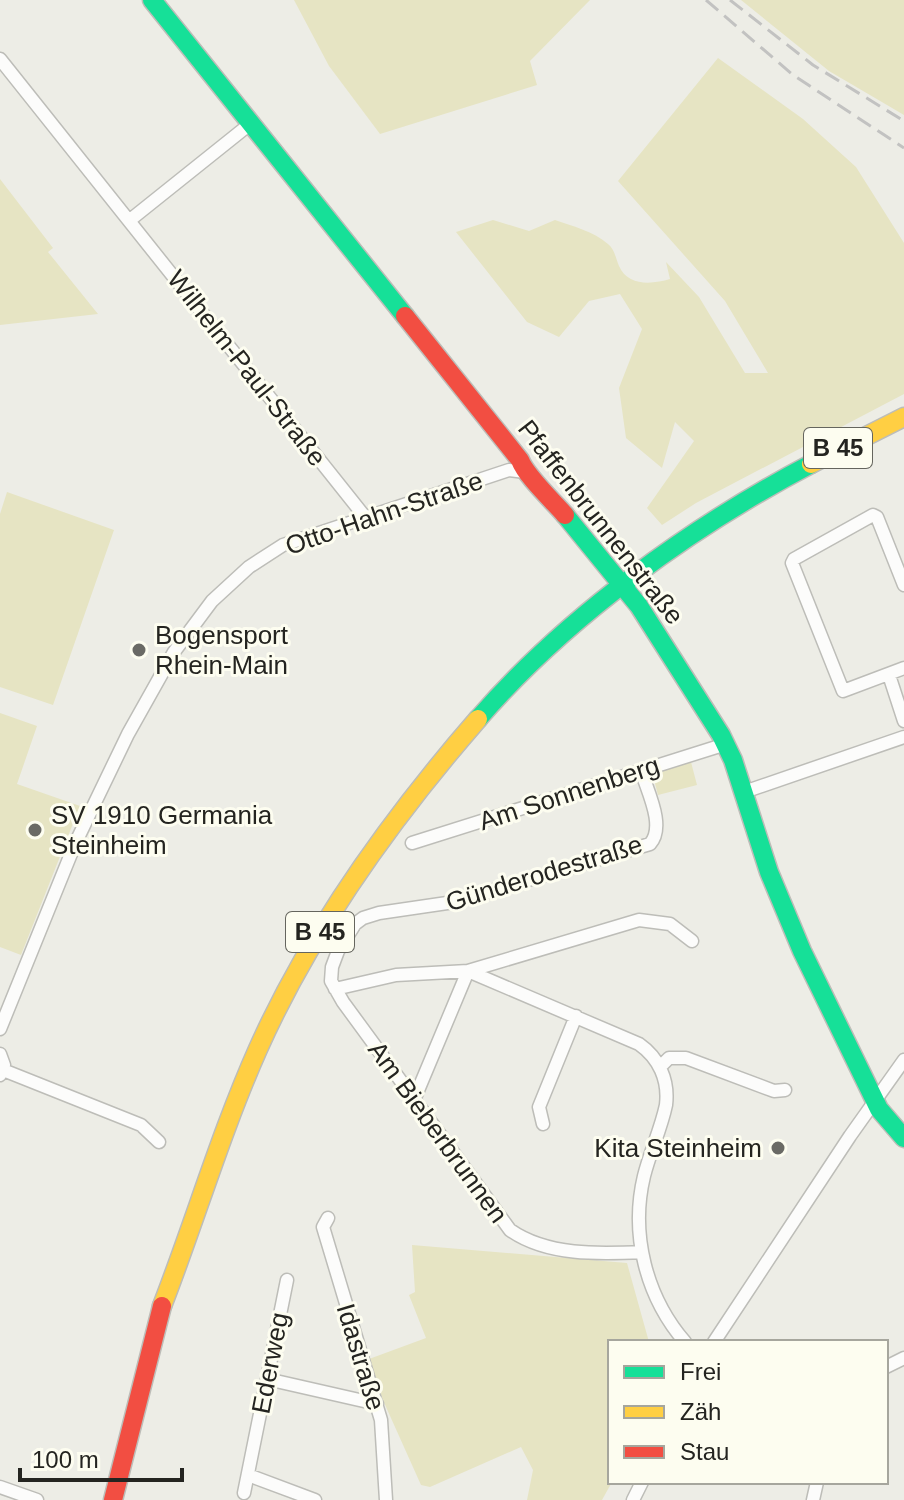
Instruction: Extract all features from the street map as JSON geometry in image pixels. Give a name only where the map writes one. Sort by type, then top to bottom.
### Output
[{"type":"main road","name":"Pfaffenbrunnenstraße","points":[[152,0],[520,460],[525,472],[538,482],[623,585],[668,651],[726,744],[769,872],[793,931],[876,1102],[904,1138]]},
{"type":"main road","name":"B 45","points":[[114,1500],[141,1381],[226,1126],[274,1014],[308,950],[408,804],[518,676],[623,585],[774,484],[844,445],[904,417]]},
{"type":"main road","name":"B 45","points":[[130,1500],[167,1307]]},
{"type":"street","name":"Wilhelm-Paul-Straße","points":[[0,59],[365,517]]},
{"type":"street","points":[[130,220],[250,124]]},
{"type":"street","name":"Otto-Hahn-Straße","points":[[0,1029],[89,814],[151,692],[191,627],[212,601],[261,558],[283,545],[509,470],[525,472]]},
{"type":"street","points":[[904,585],[877,517],[873,515],[794,559],[792,563],[843,691],[904,668]]},
{"type":"street","points":[[889,675],[904,721]]},
{"type":"street","points":[[744,792],[904,737]]},
{"type":"street","name":"Am Sonnenberg","points":[[412,843],[726,744]]},
{"type":"street","name":"Günderodestraße","points":[[335,989],[331,981],[334,961],[355,924],[363,918],[454,902],[650,844],[656,836],[657,825],[641,770]]},
{"type":"street","points":[[335,989],[396,975],[455,974],[639,920],[670,924],[692,941]]},
{"type":"street","points":[[468,971],[639,1044],[660,1067],[667,1090],[666,1105],[641,1193],[642,1252],[659,1305],[684,1340]]},
{"type":"street","points":[[414,1100],[468,971]]},
{"type":"street","name":"Am Bieberbrunnen","points":[[335,989],[514,1233],[567,1250],[642,1252]]},
{"type":"street","points":[[543,1124],[539,1107],[576,1016]]},
{"type":"street","points":[[0,1054],[3,1059],[2,1072],[141,1125],[159,1142]]},
{"type":"street","points":[[660,1067],[669,1058],[686,1058],[774,1091],[785,1090]]},
{"type":"street","points":[[715,1340],[904,1060]]},
{"type":"street","name":"Idastraße","points":[[328,1218],[323,1227],[377,1404],[383,1436],[386,1500]]},
{"type":"street","name":"Ederweg","points":[[244,1493],[287,1280]]},
{"type":"street","points":[[267,1379],[377,1404]]},
{"type":"street","points":[[248,1475],[315,1500]]},
{"type":"street","points":[[0,1487],[37,1500]]},
{"type":"shaded area","points":[[294,0],[590,0],[530,61],[537,85],[380,134],[329,66]]},
{"type":"shaded area","points":[[741,0],[904,0],[904,115],[829,71]]},
{"type":"shaded area","points":[[718,58],[803,119],[856,167],[904,243],[904,394],[696,503],[662,525],[647,508],[694,441],[675,422],[662,468],[626,438],[619,388],[642,329],[620,294],[589,301],[559,337],[527,322],[456,232],[493,220],[529,231],[555,220],[602,239],[612,248],[623,273],[635,281],[649,283],[670,279],[666,262],[699,297],[745,373],[768,373],[725,301],[618,181]]},
{"type":"shaded area","points":[[0,179],[53,248],[48,252],[98,314],[0,325]]},
{"type":"shaded area","points":[[7,492],[114,530],[53,705],[0,687],[0,514]]},
{"type":"shaded area","name":"SV 1910 Germania Steinheim","points":[[0,713],[37,726],[17,784],[80,806],[21,955],[0,947]]},
{"type":"shaded area","points":[[691,762],[697,785],[658,795],[652,772]]},
{"type":"shaded area","points":[[412,1245],[627,1263],[648,1340],[608,1340],[608,1484],[611,1484],[602,1500],[527,1500],[533,1470],[521,1447],[430,1487],[421,1485],[382,1398],[369,1359],[426,1338],[409,1295],[415,1292]]},
{"type":"railway","points":[[706,0],[793,75],[904,148]]},
{"type":"railway","points":[[730,0],[813,65],[904,121]]},
{"type":"traffic: fast","points":[[152,0],[405,316]]},
{"type":"traffic: fast","points":[[478,719],[550,645],[632,577],[721,516],[811,464]]},
{"type":"traffic: fast","points":[[565,515],[639,606],[721,735],[733,760],[769,872],[802,951],[879,1109],[904,1138]]},
{"type":"traffic: slow","points":[[811,464],[904,417]]},
{"type":"traffic: slow","points":[[162,1306],[220,1144],[279,1004],[328,918],[384,835],[478,719]]},
{"type":"traffic: jam","points":[[405,316],[533,480],[565,515]]},
{"type":"traffic: jam","points":[[113,1500],[162,1306]]},
{"type":"place","name":"Bogensport Rhein-Main","points":[[139,650]]},
{"type":"place","name":"SV 1910 Germania Steinheim","points":[[35,830]]},
{"type":"place","name":"Kita Steinheim","points":[[778,1148]]}]
